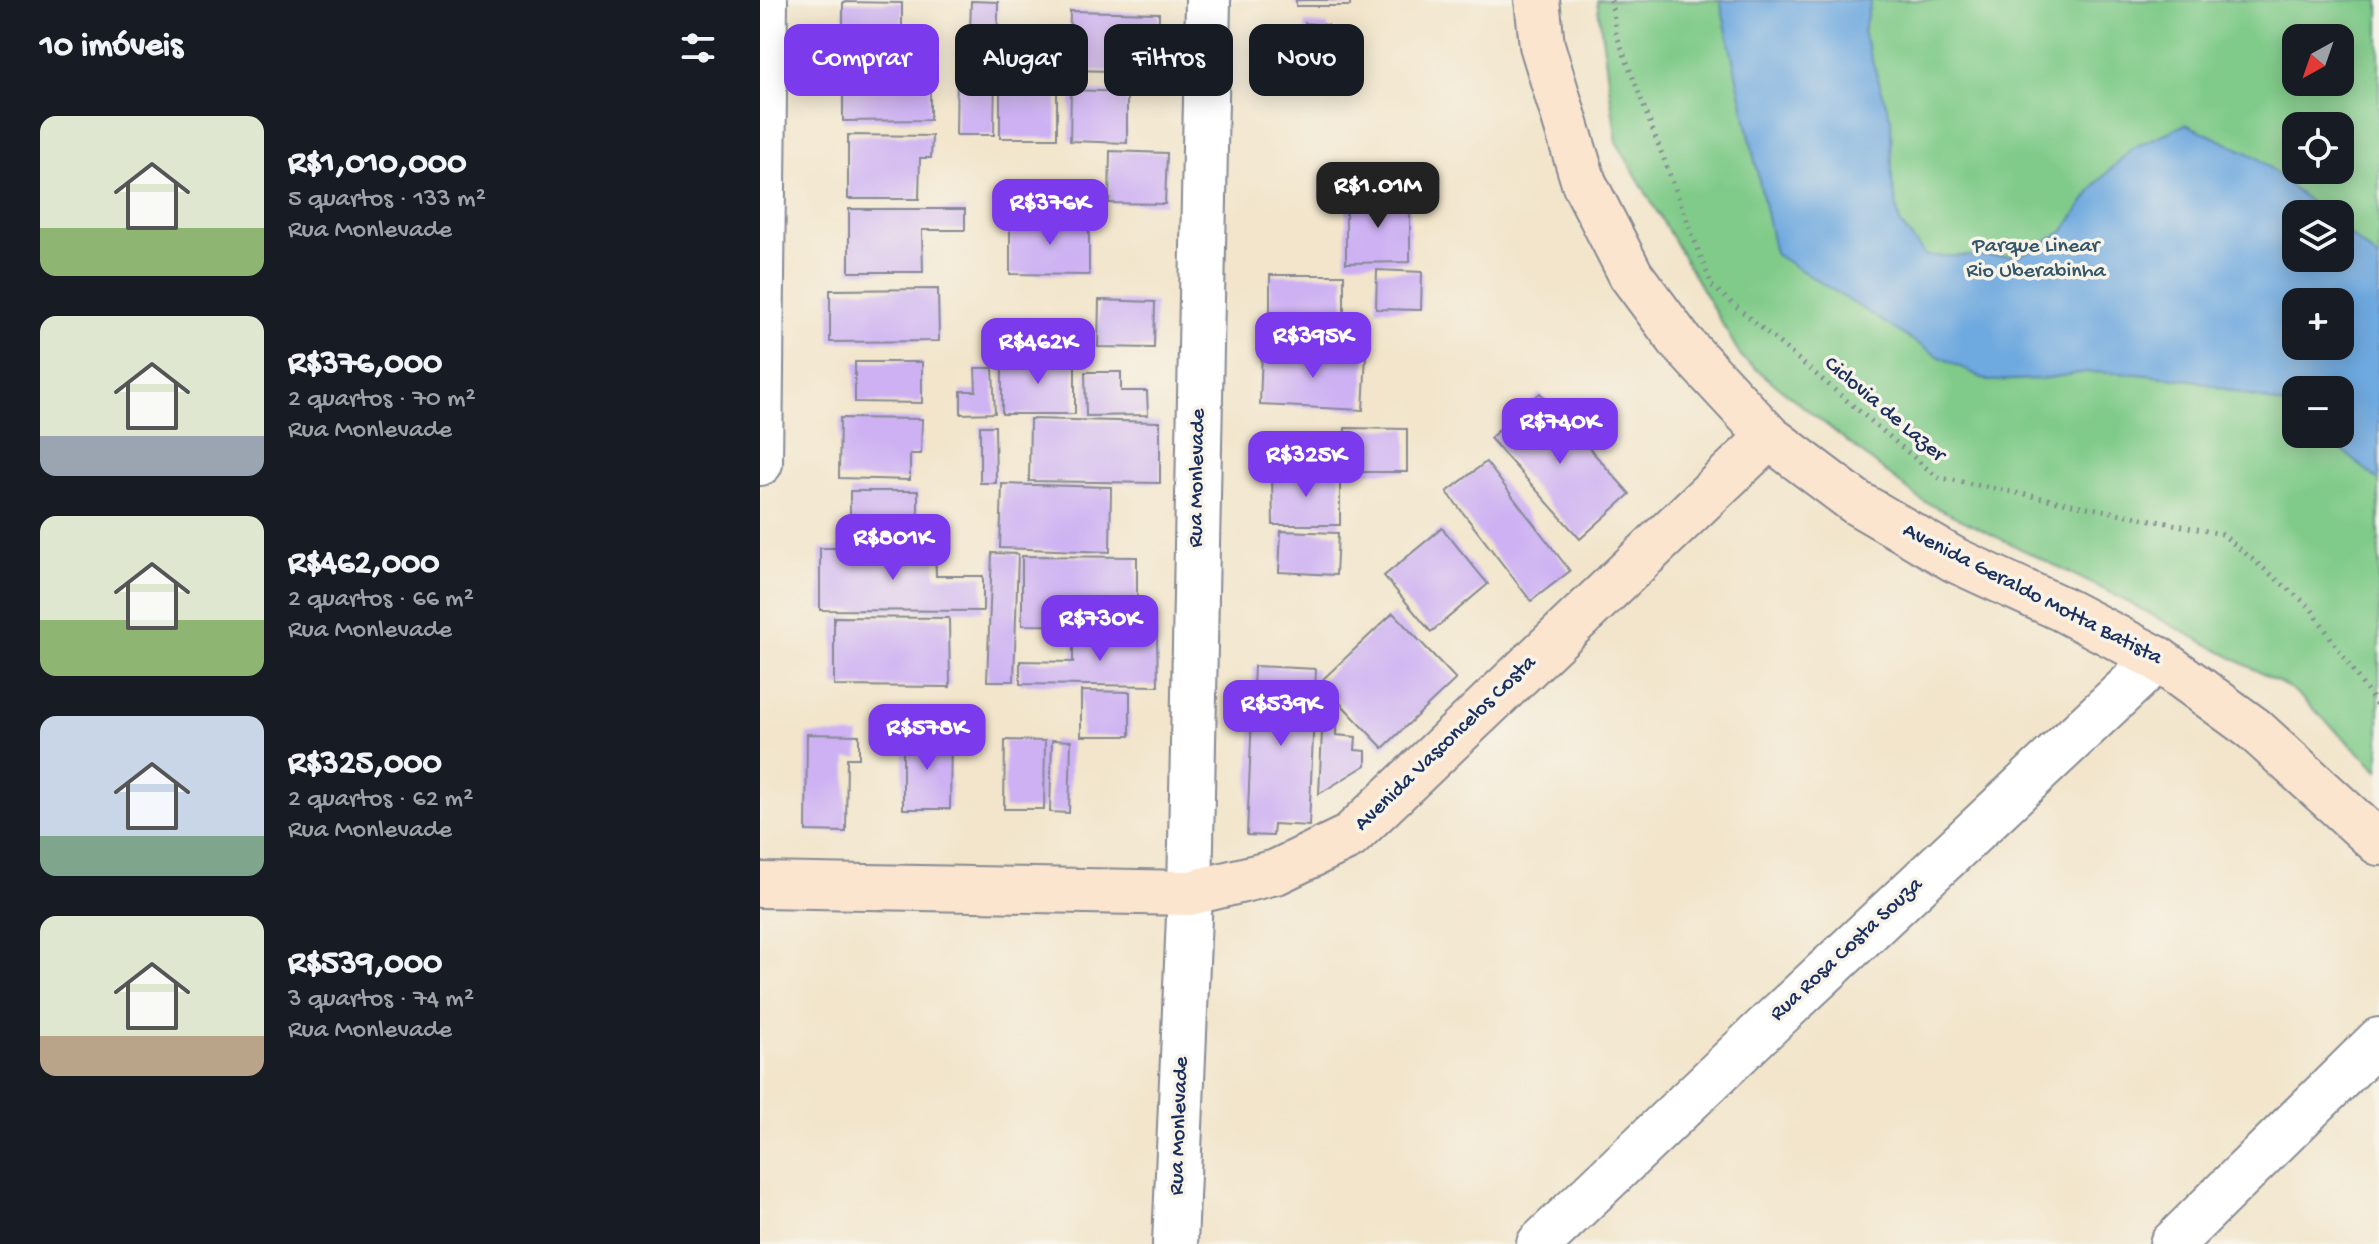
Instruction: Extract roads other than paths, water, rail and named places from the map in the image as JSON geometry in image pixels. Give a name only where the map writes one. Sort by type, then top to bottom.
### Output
[{"type":"street","points":[[760,463],[765,0]]},
{"type":"street","name":"Rua Monlevade","points":[[1175,1244],[1190,893],[1208,0]]},
{"type":"street","name":"Avenida Geraldo Motta Batista","points":[[1537,0],[1542,45],[1584,183],[1631,275],[1680,341],[1769,437],[1857,503],[1955,560],[2062,609],[2158,659],[2254,729],[2379,843]]},
{"type":"street","name":"Avenida Vasconcelos Costa","points":[[760,885],[1190,893],[1276,872],[1349,837],[1769,437]]},
{"type":"street","name":"Rua Rosa Costa Souza","points":[[1539,1244],[2158,659]]},
{"type":"street","points":[[2172,1244],[2379,1040]]},
{"type":"water","points":[[1720,0],[1871,0],[1863,32],[1891,119],[1892,181],[1900,223],[1926,256],[2019,256],[2063,232],[2097,183],[2132,148],[2186,124],[2257,157],[2282,178],[2282,184],[2289,184],[2308,200],[2282,200],[2282,272],[2354,272],[2354,239],[2379,262],[2379,481],[2340,448],[2354,448],[2354,376],[2282,376],[2282,405],[2193,380],[2137,374],[2087,372],[2042,379],[1988,381],[1936,355],[1775,254]]},
{"type":"park label","name":"Parque Linear Rio Uberabinha","points":[[2036,260]]}]
